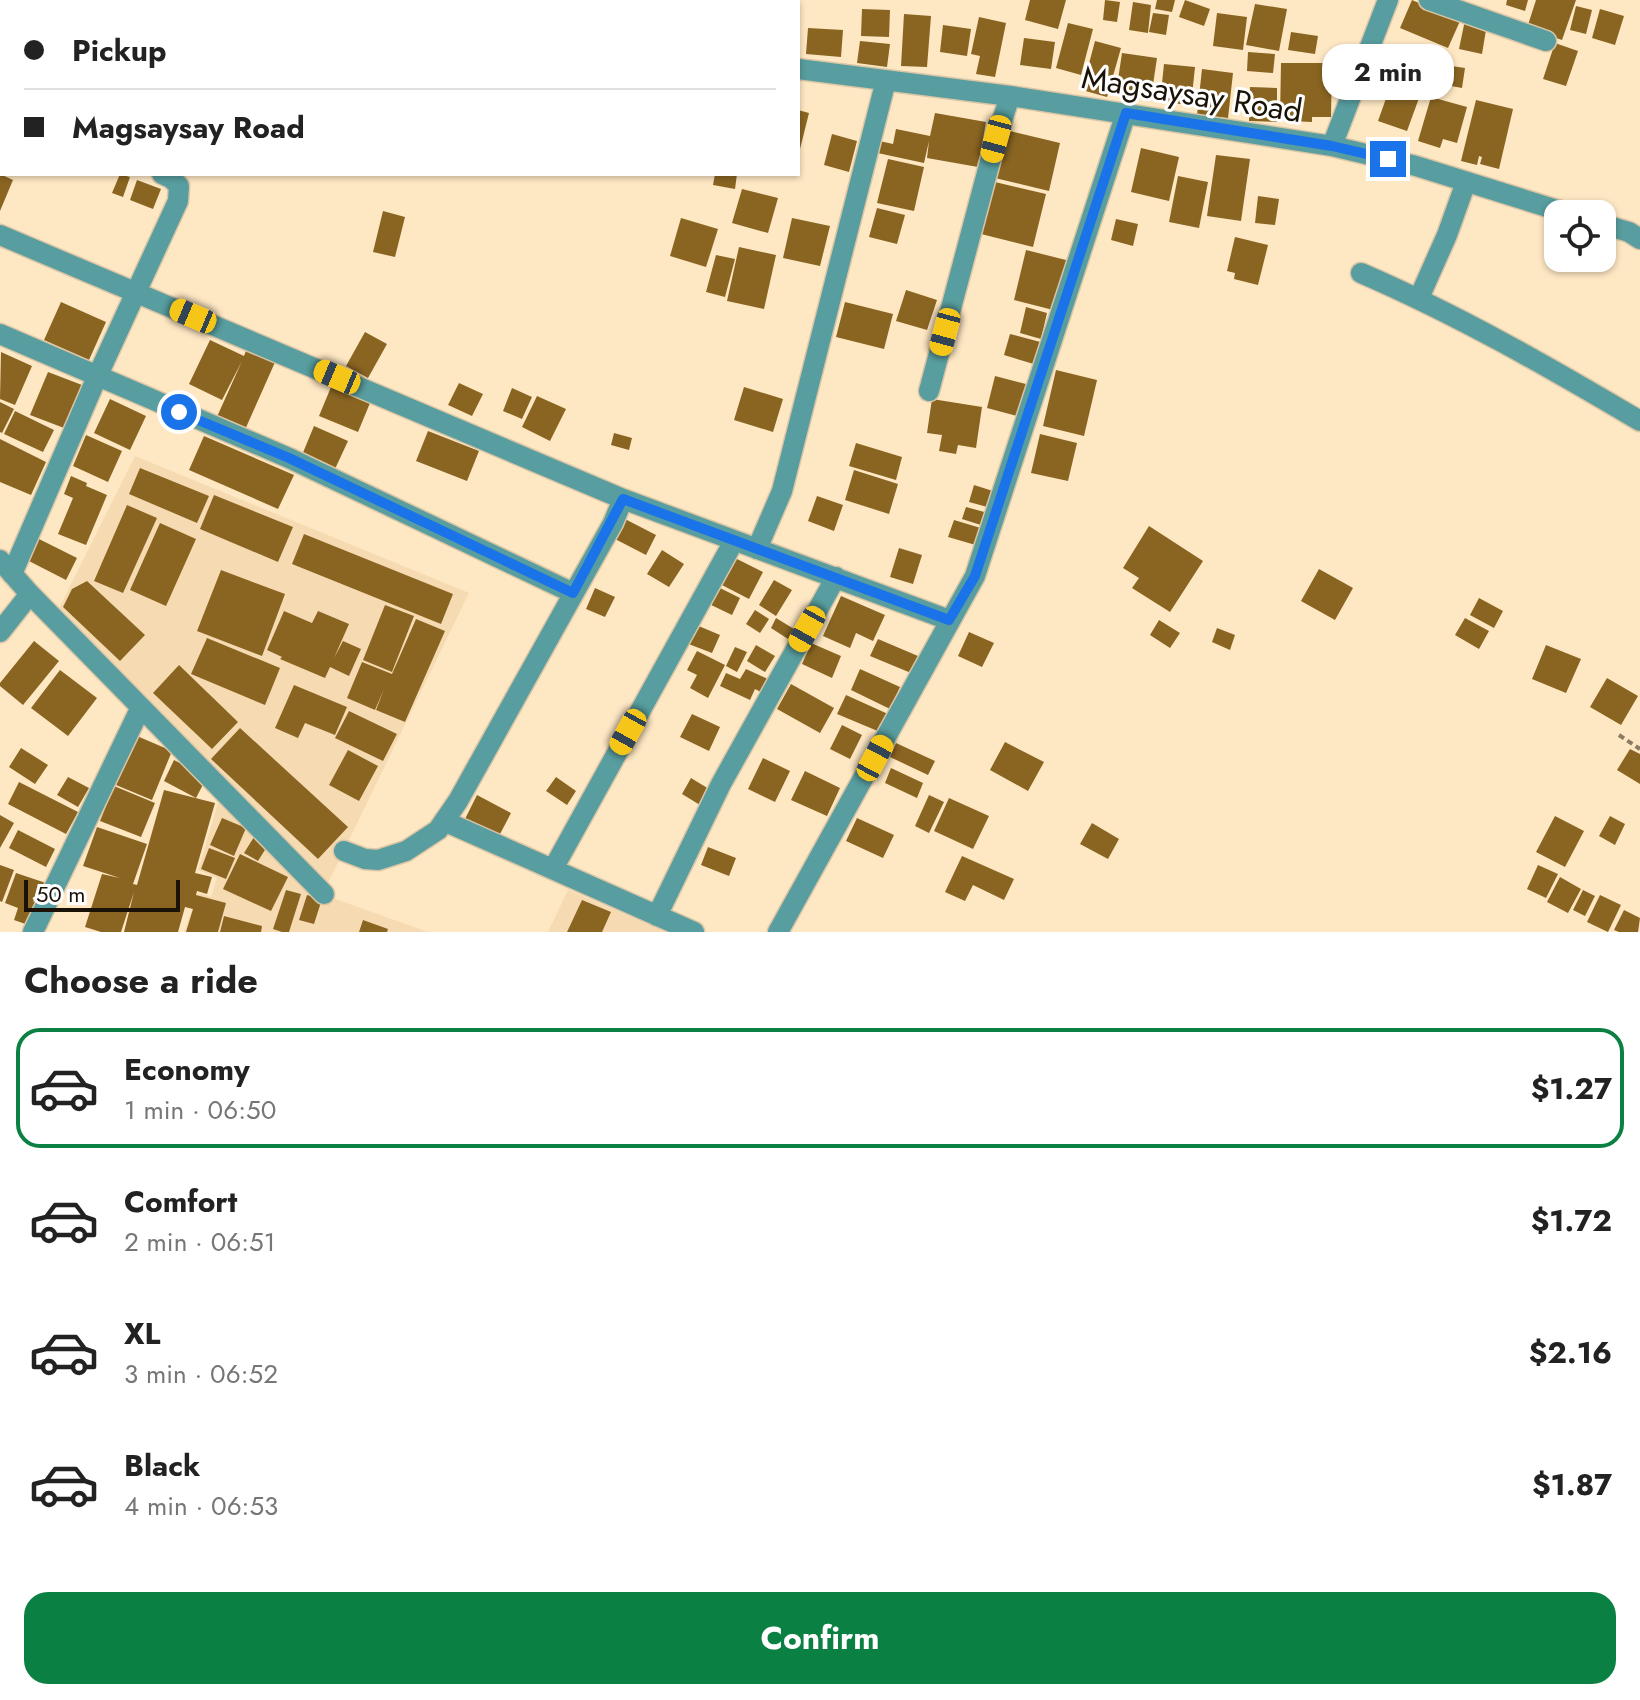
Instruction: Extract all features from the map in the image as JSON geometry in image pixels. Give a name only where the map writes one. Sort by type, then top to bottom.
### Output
[{"type":"street","points":[[1332,146],[1388,0]]},
{"type":"street","points":[[1429,0],[1546,41]]},
{"type":"street","name":"Magsaysay Road","points":[[800,69],[1010,96],[1332,146],[1416,166],[1544,206]]},
{"type":"street","points":[[757,549],[782,491],[886,80]]},
{"type":"street","points":[[929,391],[1010,96]]},
{"type":"street","points":[[778,932],[975,576],[1126,113]]},
{"type":"street","points":[[166,176],[179,186],[180,194],[6,567],[324,894]]},
{"type":"street","points":[[1419,298],[1466,182]]},
{"type":"street","points":[[1616,228],[1640,239]]},
{"type":"street","points":[[0,235],[623,499],[949,620]]},
{"type":"street","points":[[1361,273],[1419,298],[1563,375],[1640,421]]},
{"type":"street","points":[[0,334],[289,458],[573,593]]},
{"type":"street","points":[[344,851],[378,860],[406,851],[438,830],[458,801],[623,499]]},
{"type":"street","points":[[553,869],[734,541]]},
{"type":"street","points":[[657,916],[721,784],[836,577]]},
{"type":"street","points":[[0,632],[30,594]]},
{"type":"street","points":[[33,932],[141,707]]},
{"type":"street","points":[[444,821],[694,932]]},
{"type":"path","points":[[1619,735],[1640,749]]},
{"type":"shaded area","points":[[135,456],[469,593],[328,883],[59,608]]},
{"type":"shaded area","points":[[219,800],[327,896],[428,932],[184,932],[198,893],[211,897],[217,878],[198,870]]},
{"type":"shaded area","points":[[568,890],[666,932],[548,932]]},
{"type":"building","points":[[1030,0],[1066,0],[1058,29],[1025,20]]},
{"type":"building","points":[[1105,0],[1120,2],[1117,22],[1103,20]]},
{"type":"building","points":[[1157,0],[1175,0],[1172,12],[1155,9]]},
{"type":"building","points":[[1185,0],[1210,9],[1204,26],[1179,17]]},
{"type":"building","points":[[1412,0],[1460,21],[1448,48],[1400,28]]},
{"type":"building","points":[[1507,0],[1528,0],[1525,11],[1506,5]]},
{"type":"building","points":[[1536,0],[1576,0],[1562,40],[1527,28]]},
{"type":"building","points":[[1133,2],[1151,5],[1148,33],[1129,30]]},
{"type":"building","points":[[1255,4],[1287,9],[1279,51],[1246,45]]},
{"type":"building","points":[[1576,6],[1592,10],[1586,34],[1570,30]]},
{"type":"building","points":[[862,9],[890,10],[889,37],[861,36]]},
{"type":"building","points":[[1600,9],[1624,16],[1615,45],[1592,38]]},
{"type":"building","points":[[1153,13],[1169,15],[1166,35],[1149,32]]},
{"type":"building","points":[[1217,13],[1247,17],[1243,50],[1213,46]]},
{"type":"building","points":[[904,14],[931,16],[927,67],[901,66]]},
{"type":"building","points":[[979,17],[1006,23],[995,77],[976,74],[980,56],[971,54]]},
{"type":"building","points":[[1465,20],[1487,24],[1482,54],[1459,49]]},
{"type":"building","points":[[1068,23],[1093,29],[1081,75],[1056,68]]},
{"type":"building","points":[[943,25],[971,29],[967,56],[940,52]]},
{"type":"building","points":[[808,28],[843,30],[841,57],[806,54]]},
{"type":"building","points":[[1291,32],[1318,36],[1315,54],[1288,50]]},
{"type":"building","points":[[1024,38],[1055,42],[1051,69],[1020,65]]},
{"type":"building","points":[[860,41],[890,44],[887,67],[857,63]]},
{"type":"building","points":[[1095,41],[1121,48],[1107,97],[1082,90]]},
{"type":"building","points":[[1555,43],[1578,51],[1566,86],[1543,79]]},
{"type":"building","points":[[1248,52],[1275,54],[1273,73],[1247,71]]},
{"type":"building","points":[[1122,53],[1157,58],[1151,98],[1116,93]]},
{"type":"building","points":[[1281,63],[1332,63],[1331,117],[1312,117],[1312,122],[1291,121],[1291,117],[1280,116]]},
{"type":"building","points":[[1164,64],[1195,67],[1191,105],[1160,102]]},
{"type":"building","points":[[1438,64],[1465,68],[1462,88],[1435,83]]},
{"type":"building","points":[[1202,69],[1233,73],[1228,118],[1197,115]]},
{"type":"building","points":[[1394,76],[1423,87],[1407,131],[1378,121]]},
{"type":"building","points":[[1250,87],[1277,88],[1277,122],[1249,121]]},
{"type":"building","points":[[1431,97],[1467,107],[1457,143],[1443,139],[1440,148],[1418,141]]},
{"type":"building","points":[[1476,100],[1513,109],[1499,169],[1480,164],[1482,157],[1479,156],[1477,165],[1461,161]]},
{"type":"building","points":[[800,111],[809,113],[800,149]]},
{"type":"building","points":[[935,113],[986,122],[978,167],[927,158],[929,141],[924,163],[873,152],[875,140],[893,144],[896,129],[930,136]]},
{"type":"building","points":[[1006,130],[1060,143],[1049,191],[995,178]]},
{"type":"building","points":[[832,134],[857,141],[849,172],[824,165]]},
{"type":"building","points":[[1141,148],[1179,157],[1169,201],[1131,192]]},
{"type":"building","points":[[1216,155],[1250,159],[1241,221],[1207,216]]},
{"type":"building","points":[[888,159],[924,167],[914,211],[877,203]]},
{"type":"building","points":[[0,176],[4,176],[13,180],[0,211]]},
{"type":"building","points":[[119,176],[130,177],[123,197],[112,193]]},
{"type":"building","points":[[715,176],[737,176],[735,189],[713,185]]},
{"type":"building","points":[[1178,176],[1208,182],[1199,228],[1169,222]]},
{"type":"building","points":[[137,180],[161,189],[153,209],[130,200]]},
{"type":"building","points":[[995,182],[1046,194],[1033,247],[981,234]]},
{"type":"building","points":[[742,189],[778,198],[768,233],[732,223]]},
{"type":"building","points":[[1258,196],[1279,199],[1275,225],[1255,223]]},
{"type":"building","points":[[877,208],[905,215],[897,244],[869,237]]},
{"type":"building","points":[[383,211],[405,217],[395,257],[373,252]]},
{"type":"building","points":[[681,218],[718,229],[706,267],[670,256]]},
{"type":"building","points":[[792,218],[830,226],[820,266],[783,258]]},
{"type":"building","points":[[1116,219],[1138,224],[1133,246],[1111,240]]},
{"type":"building","points":[[1235,237],[1268,245],[1258,285],[1234,279],[1235,273],[1227,271]]},
{"type":"building","points":[[739,247],[776,255],[764,309],[727,301]]},
{"type":"building","points":[[1026,250],[1070,261],[1057,311],[1014,300]]},
{"type":"building","points":[[716,255],[735,259],[725,297],[706,292]]},
{"type":"building","points":[[906,290],[937,300],[927,330],[896,321]]},
{"type":"building","points":[[61,302],[106,322],[89,360],[44,340]]},
{"type":"building","points":[[845,302],[893,314],[884,349],[836,337]]},
{"type":"building","points":[[1026,307],[1047,313],[1041,339],[1020,333]]},
{"type":"building","points":[[365,332],[387,344],[368,378],[346,366]]},
{"type":"building","points":[[1010,334],[1044,343],[1037,365],[1004,355]]},
{"type":"building","points":[[210,340],[244,356],[247,348],[276,360],[244,432],[216,419],[242,361],[222,400],[189,384]]},
{"type":"building","points":[[1,352],[32,366],[15,405],[0,399]]},
{"type":"building","points":[[1056,370],[1097,380],[1084,436],[1043,426]]},
{"type":"building","points":[[48,372],[82,385],[64,428],[30,415]]},
{"type":"building","points":[[995,376],[1030,385],[1021,417],[987,408]]},
{"type":"building","points":[[459,383],[483,394],[472,416],[448,405]]},
{"type":"building","points":[[331,387],[370,403],[358,432],[319,416]]},
{"type":"building","points":[[744,387],[783,399],[773,432],[734,420]]},
{"type":"building","points":[[512,388],[532,397],[522,419],[503,411]]},
{"type":"building","points":[[537,396],[566,409],[550,441],[522,427]]},
{"type":"building","points":[[110,399],[146,416],[130,450],[94,433]]},
{"type":"building","points":[[932,399],[982,407],[976,448],[958,445],[956,454],[939,451],[942,435],[927,433]]},
{"type":"building","points":[[0,402],[14,409],[2,433],[0,432]]},
{"type":"building","points":[[15,411],[54,430],[43,452],[4,434]]},
{"type":"building","points":[[314,426],[348,441],[335,469],[302,455]]},
{"type":"building","points":[[428,431],[479,451],[467,481],[416,461]]},
{"type":"building","points":[[614,433],[632,438],[629,450],[611,445]]},
{"type":"building","points":[[1040,434],[1077,443],[1068,481],[1031,473]]},
{"type":"building","points":[[86,435],[122,451],[108,482],[73,466]]},
{"type":"building","points":[[204,436],[294,475],[278,509],[189,470]]},
{"type":"building","points":[[0,439],[46,462],[31,495],[0,482]]},
{"type":"building","points":[[856,443],[902,457],[896,480],[849,466]]},
{"type":"building","points":[[140,468],[209,496],[197,523],[129,494]]},
{"type":"building","points":[[854,470],[898,484],[889,514],[845,500]]},
{"type":"building","points":[[71,476],[107,495],[86,545],[58,534],[73,498],[64,494]]},
{"type":"building","points":[[974,485],[996,492],[991,508],[969,502]]},
{"type":"building","points":[[214,495],[293,527],[278,562],[200,529]]},
{"type":"building","points":[[817,496],[843,505],[834,531],[808,521]]},
{"type":"building","points":[[127,505],[157,518],[123,593],[94,581]]},
{"type":"building","points":[[966,507],[988,513],[984,526],[962,519]]},
{"type":"building","points":[[625,519],[656,535],[646,555],[615,539]]},
{"type":"building","points":[[954,520],[984,529],[979,546],[948,537]]},
{"type":"building","points":[[160,523],[196,539],[166,606],[130,590]]},
{"type":"building","points":[[1149,526],[1203,561],[1170,612],[1132,588],[1139,578],[1123,568]]},
{"type":"building","points":[[304,534],[453,594],[441,624],[292,564]]},
{"type":"building","points":[[39,539],[77,558],[66,580],[27,560]]},
{"type":"building","points":[[899,548],[922,555],[913,584],[890,577]]},
{"type":"building","points":[[662,550],[684,564],[669,587],[647,574]]},
{"type":"building","points":[[733,557],[763,572],[749,599],[720,584]]},
{"type":"building","points":[[1319,569],[1353,588],[1335,620],[1301,601]]},
{"type":"building","points":[[221,570],[285,594],[262,656],[197,631]]},
{"type":"building","points":[[774,580],[792,590],[776,616],[759,605]]},
{"type":"building","points":[[87,581],[145,635],[120,661],[63,607],[72,589]]},
{"type":"building","points":[[716,586],[740,598],[732,615],[707,603]]},
{"type":"building","points":[[595,588],[615,597],[605,617],[586,609]]},
{"type":"building","points":[[841,596],[885,615],[873,641],[856,633],[850,648],[823,636]]},
{"type":"building","points":[[1479,598],[1503,611],[1494,628],[1470,615]]},
{"type":"building","points":[[385,605],[414,616],[392,672],[363,660]]},
{"type":"building","points":[[755,610],[769,619],[760,633],[746,624]]},
{"type":"building","points":[[284,611],[312,623],[318,611],[349,624],[334,658],[343,641],[361,649],[349,676],[330,667],[325,678],[280,659],[282,657],[267,650]]},
{"type":"building","points":[[776,618],[794,629],[788,639],[771,628]]},
{"type":"building","points":[[1465,618],[1489,631],[1479,649],[1455,635]]},
{"type":"building","points":[[416,619],[445,631],[405,722],[376,710],[384,689],[375,710],[347,698],[362,662],[392,674]]},
{"type":"building","points":[[1159,620],[1180,633],[1170,648],[1150,635]]},
{"type":"building","points":[[694,624],[720,635],[712,653],[686,643]]},
{"type":"building","points":[[1217,628],[1235,635],[1230,650],[1212,642]]},
{"type":"building","points":[[969,632],[994,643],[982,667],[958,656]]},
{"type":"building","points":[[207,638],[280,668],[265,705],[191,674]]},
{"type":"building","points":[[878,639],[918,656],[911,673],[870,656]]},
{"type":"building","points":[[34,641],[59,661],[23,705],[0,683]]},
{"type":"building","points":[[811,643],[841,656],[832,678],[802,664]]},
{"type":"building","points":[[756,645],[775,656],[765,672],[747,661]]},
{"type":"building","points":[[1546,645],[1581,659],[1566,693],[1532,679]]},
{"type":"building","points":[[735,647],[747,652],[737,672],[726,666]]},
{"type":"building","points":[[697,651],[725,665],[708,698],[690,688],[697,675],[687,670]]},
{"type":"building","points":[[179,665],[238,722],[212,749],[153,693]]},
{"type":"building","points":[[746,669],[770,680],[763,693],[755,689],[750,700],[720,686],[726,673],[740,679]]},
{"type":"building","points":[[860,669],[900,687],[890,709],[851,690]]},
{"type":"building","points":[[60,670],[97,698],[68,736],[31,708]]},
{"type":"building","points":[[1607,678],[1638,696],[1621,725],[1590,707]]},
{"type":"building","points":[[791,684],[834,708],[820,733],[777,709]]},
{"type":"building","points":[[294,685],[347,707],[335,735],[305,723],[298,738],[275,728]]},
{"type":"building","points":[[846,695],[888,714],[880,732],[837,714]]},
{"type":"building","points":[[349,711],[397,734],[383,761],[335,738]]},
{"type":"building","points":[[692,714],[720,727],[709,751],[680,737]]},
{"type":"building","points":[[842,725],[862,735],[850,759],[830,749]]},
{"type":"building","points":[[240,728],[348,827],[318,859],[211,759]]},
{"type":"building","points":[[137,736],[172,751],[152,800],[116,785]]},
{"type":"building","points":[[1005,742],[1044,762],[1028,791],[990,770]]},
{"type":"building","points":[[896,743],[935,761],[928,775],[890,757]]},
{"type":"building","points":[[21,748],[48,765],[35,784],[9,767]]},
{"type":"building","points":[[1630,749],[1640,754],[1640,784],[1617,770]]},
{"type":"building","points":[[348,750],[378,766],[359,801],[329,785]]},
{"type":"building","points":[[763,758],[790,771],[775,802],[748,789]]},
{"type":"building","points":[[174,760],[207,777],[196,798],[164,781]]},
{"type":"building","points":[[891,768],[923,783],[917,798],[885,783]]},
{"type":"building","points":[[805,771],[840,788],[827,816],[791,800]]},
{"type":"building","points":[[68,777],[89,788],[78,807],[57,795]]},
{"type":"building","points":[[556,777],[576,791],[567,805],[546,791]]},
{"type":"building","points":[[691,778],[709,789],[700,805],[682,794]]},
{"type":"building","points":[[19,782],[78,812],[66,834],[8,804]]},
{"type":"building","points":[[114,786],[155,803],[141,837],[100,821]]},
{"type":"building","points":[[164,790],[215,803],[195,873],[212,877],[207,894],[197,891],[196,895],[226,903],[218,932],[186,932],[193,909],[185,907],[178,932],[124,932],[134,892],[121,932],[101,932],[85,927],[102,874],[120,878],[83,866],[97,827],[147,844],[133,884],[137,885]]},
{"type":"building","points":[[477,795],[511,813],[499,836],[465,819]]},
{"type":"building","points":[[929,795],[944,802],[929,833],[915,826]]},
{"type":"building","points":[[949,798],[989,816],[973,849],[934,831]]},
{"type":"building","points":[[0,815],[14,823],[0,848]]},
{"type":"building","points":[[1555,816],[1584,831],[1565,867],[1536,852]]},
{"type":"building","points":[[1610,816],[1625,824],[1615,845],[1599,836]]},
{"type":"building","points":[[222,818],[246,828],[234,856],[210,845]]},
{"type":"building","points":[[857,818],[894,835],[883,858],[846,841]]},
{"type":"building","points":[[1092,823],[1119,839],[1108,859],[1080,844]]},
{"type":"building","points":[[18,830],[55,849],[46,867],[9,848]]},
{"type":"building","points":[[254,837],[268,845],[258,861],[244,853]]},
{"type":"building","points":[[708,847],[736,858],[729,876],[701,865]]},
{"type":"building","points":[[209,848],[235,858],[226,879],[201,869]]},
{"type":"building","points":[[240,854],[288,877],[271,911],[223,889]]},
{"type":"building","points":[[962,856],[1014,879],[1004,900],[973,885],[965,901],[945,892]]},
{"type":"building","points":[[0,865],[14,870],[2,902],[0,901]]},
{"type":"building","points":[[1538,865],[1558,874],[1546,898],[1527,889]]},
{"type":"building","points":[[16,873],[49,884],[34,927],[14,920],[18,908],[5,903]]},
{"type":"building","points":[[1560,877],[1581,889],[1568,913],[1547,902]]},
{"type":"building","points":[[286,890],[301,894],[289,932],[282,932],[273,929]]},
{"type":"building","points":[[1583,890],[1595,896],[1585,916],[1573,910]]},
{"type":"building","points":[[307,895],[322,899],[314,924],[299,920]]},
{"type":"building","points":[[1600,895],[1621,905],[1608,932],[1587,922]]},
{"type":"building","points":[[582,900],[611,912],[602,932],[567,932]]},
{"type":"building","points":[[1624,910],[1640,918],[1638,932],[1614,930]]},
{"type":"building","points":[[224,916],[262,926],[261,932],[220,932]]},
{"type":"building","points":[[363,920],[388,929],[387,932],[359,932]]},
{"type":"route","points":[[179,412],[289,458],[573,593],[613,523],[623,499],[949,620],[975,576],[1126,113],[1332,146],[1388,159]]}]
